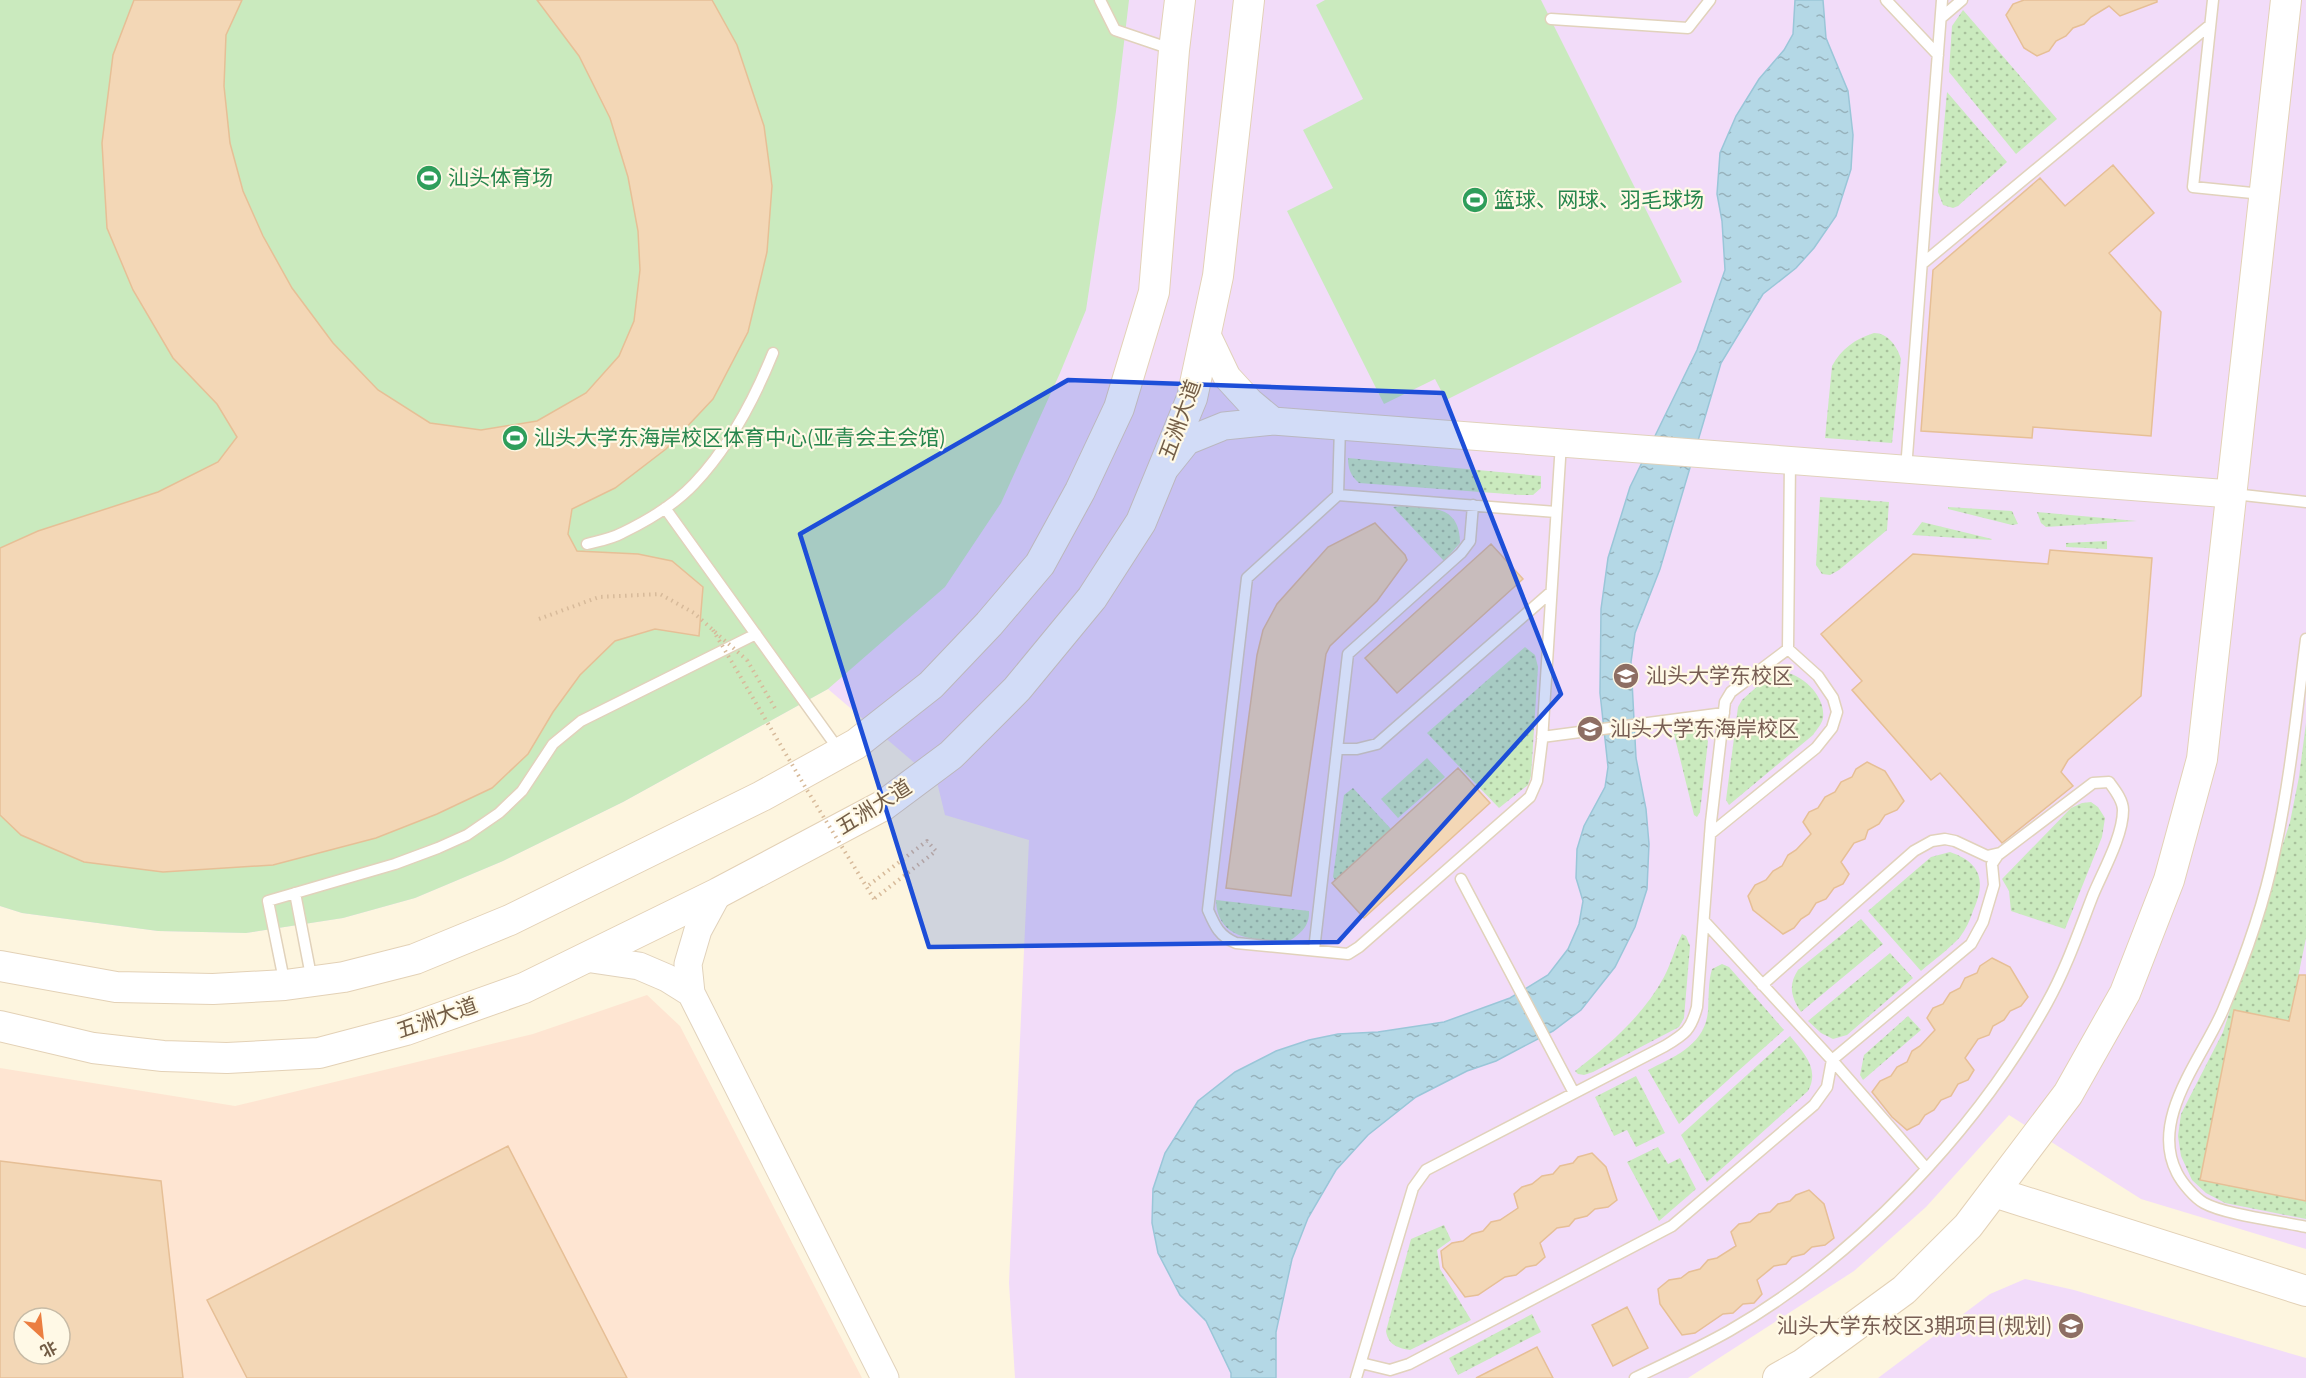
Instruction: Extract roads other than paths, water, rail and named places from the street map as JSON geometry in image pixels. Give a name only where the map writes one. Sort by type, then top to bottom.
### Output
[{"type":"main road","points":[[0,966],[116,987],[213,989],[344,977],[415,959],[510,920],[762,796],[856,744],[932,685],[989,624],[1040,564],[1080,491],[1119,408],[1154,292],[1180,0]]},
{"type":"main road","name":"五洲大道","points":[[0,1026],[93,1048],[163,1056],[227,1058],[319,1053],[417,1027],[524,988],[718,893],[884,805],[951,755],[1017,689],[1092,598],[1141,522],[1192,398],[1218,276],[1249,0]]},
{"type":"main road","points":[[1778,1378],[1803,1364],[1904,1290],[1968,1226],[2068,1094],[2125,993],[2169,880],[2202,759],[2286,0]]},
{"type":"main road","points":[[1994,1192],[2306,1291]]},
{"type":"street","points":[[1206,333],[1227,377],[1273,422]]},
{"type":"street","points":[[1160,475],[1187,441],[1224,426],[1273,422],[2231,494]]},
{"type":"street","points":[[718,893],[698,930],[688,964],[691,993],[885,1378]]},
{"type":"street","points":[[585,958],[639,966],[667,978],[691,993]]},
{"type":"lane","points":[[1100,0],[1115,30],[1174,50]]},
{"type":"lane","points":[[1551,19],[1688,28],[1710,0]]},
{"type":"lane","points":[[1886,0],[1938,55]]},
{"type":"lane","points":[[1906,470],[1942,0]]},
{"type":"lane","points":[[1941,18],[1962,0]]},
{"type":"lane","points":[[2213,0],[2193,187],[2264,194]]},
{"type":"lane","points":[[1922,264],[2210,25]]},
{"type":"lane","points":[[587,544],[620,534],[665,508],[694,484],[723,447],[757,394],[773,353]]},
{"type":"lane","points":[[1340,427],[1338,495],[1247,578],[1208,910],[1215,926],[1224,938],[1236,943],[1348,954],[1359,947],[1530,797],[1537,781],[1542,737],[1561,443]]},
{"type":"lane","points":[[1710,834],[1816,748],[1832,728],[1837,712],[1833,698],[1818,676],[1788,649],[1790,461]]},
{"type":"lane","points":[[2231,494],[2306,502]]},
{"type":"lane","points":[[1338,495],[1556,512]]},
{"type":"lane","points":[[1314,950],[1348,654],[1461,553],[1470,541],[1473,505]]},
{"type":"lane","points":[[665,508],[841,753]]},
{"type":"lane","points":[[1337,749],[1357,749],[1377,744],[1551,592]]},
{"type":"lane","points":[[298,983],[268,901],[395,864],[467,835],[500,813],[522,791],[553,744],[581,721],[756,634]]},
{"type":"lane","points":[[2306,639],[2291,761],[2275,851],[2258,918],[2222,1013],[2172,1112],[2168,1135],[2170,1153],[2177,1174],[2203,1203],[2222,1210],[2306,1227]]},
{"type":"lane","points":[[1356,1378],[1413,1188],[1426,1170],[1685,1034],[1692,1023],[1697,1007],[1710,834],[1725,702],[1731,692],[1788,649]]},
{"type":"lane","points":[[1542,737],[1724,713]]},
{"type":"lane","points":[[1361,1363],[1390,1370],[1410,1364],[1672,1226],[1814,1105],[1827,1087],[1832,1060],[1971,944],[1983,922],[1989,904],[1994,885],[1992,864],[2000,853],[2093,783],[2109,782],[2118,793],[2123,808],[2118,833],[2078,933],[2047,1002],[2001,1078],[1939,1155],[1878,1218],[1825,1264],[1728,1332],[1635,1378]]},
{"type":"lane","points":[[1762,985],[1914,851],[1932,841],[1945,839],[1955,841],[1987,856],[2000,853]]},
{"type":"lane","points":[[1461,879],[1574,1093]]},
{"type":"lane","points":[[295,893],[298,983]]},
{"type":"lane","points":[[1704,921],[1832,1060],[1926,1168]]},
{"type":"water","points":[[1795,0],[1823,0],[1826,38],[1848,91],[1853,135],[1851,169],[1836,216],[1814,248],[1796,268],[1763,294],[1721,363],[1660,569],[1635,633],[1631,662],[1636,758],[1646,809],[1649,844],[1647,889],[1635,927],[1615,967],[1581,1010],[1553,1031],[1496,1061],[1467,1071],[1416,1097],[1368,1135],[1336,1170],[1308,1218],[1292,1259],[1276,1332],[1276,1378],[1231,1378],[1231,1373],[1206,1321],[1180,1295],[1158,1253],[1152,1223],[1153,1189],[1165,1153],[1198,1101],[1235,1072],[1276,1051],[1309,1040],[1338,1034],[1378,1032],[1444,1022],[1510,998],[1548,975],[1568,949],[1579,924],[1583,901],[1576,878],[1577,849],[1584,826],[1605,787],[1608,767],[1600,693],[1601,609],[1608,558],[1630,487],[1697,350],[1725,270],[1722,221],[1717,194],[1720,153],[1736,116],[1759,79],[1784,50],[1793,34]]},
{"type":"place","name":"汕头体育场","points":[[429,178]]},
{"type":"place","name":"篮球、网球、羽毛球场","points":[[1475,200]]},
{"type":"place","name":"汕头大学东海岸校区体育中心(亚青会主会馆)","points":[[515,438]]},
{"type":"place","name":"汕头大学东校区","points":[[1626,676]]},
{"type":"place","name":"汕头大学东海岸校区","points":[[1590,729]]},
{"type":"place","name":"汕头大学东校区3期项目(规划)","points":[[2071,1326]]}]
